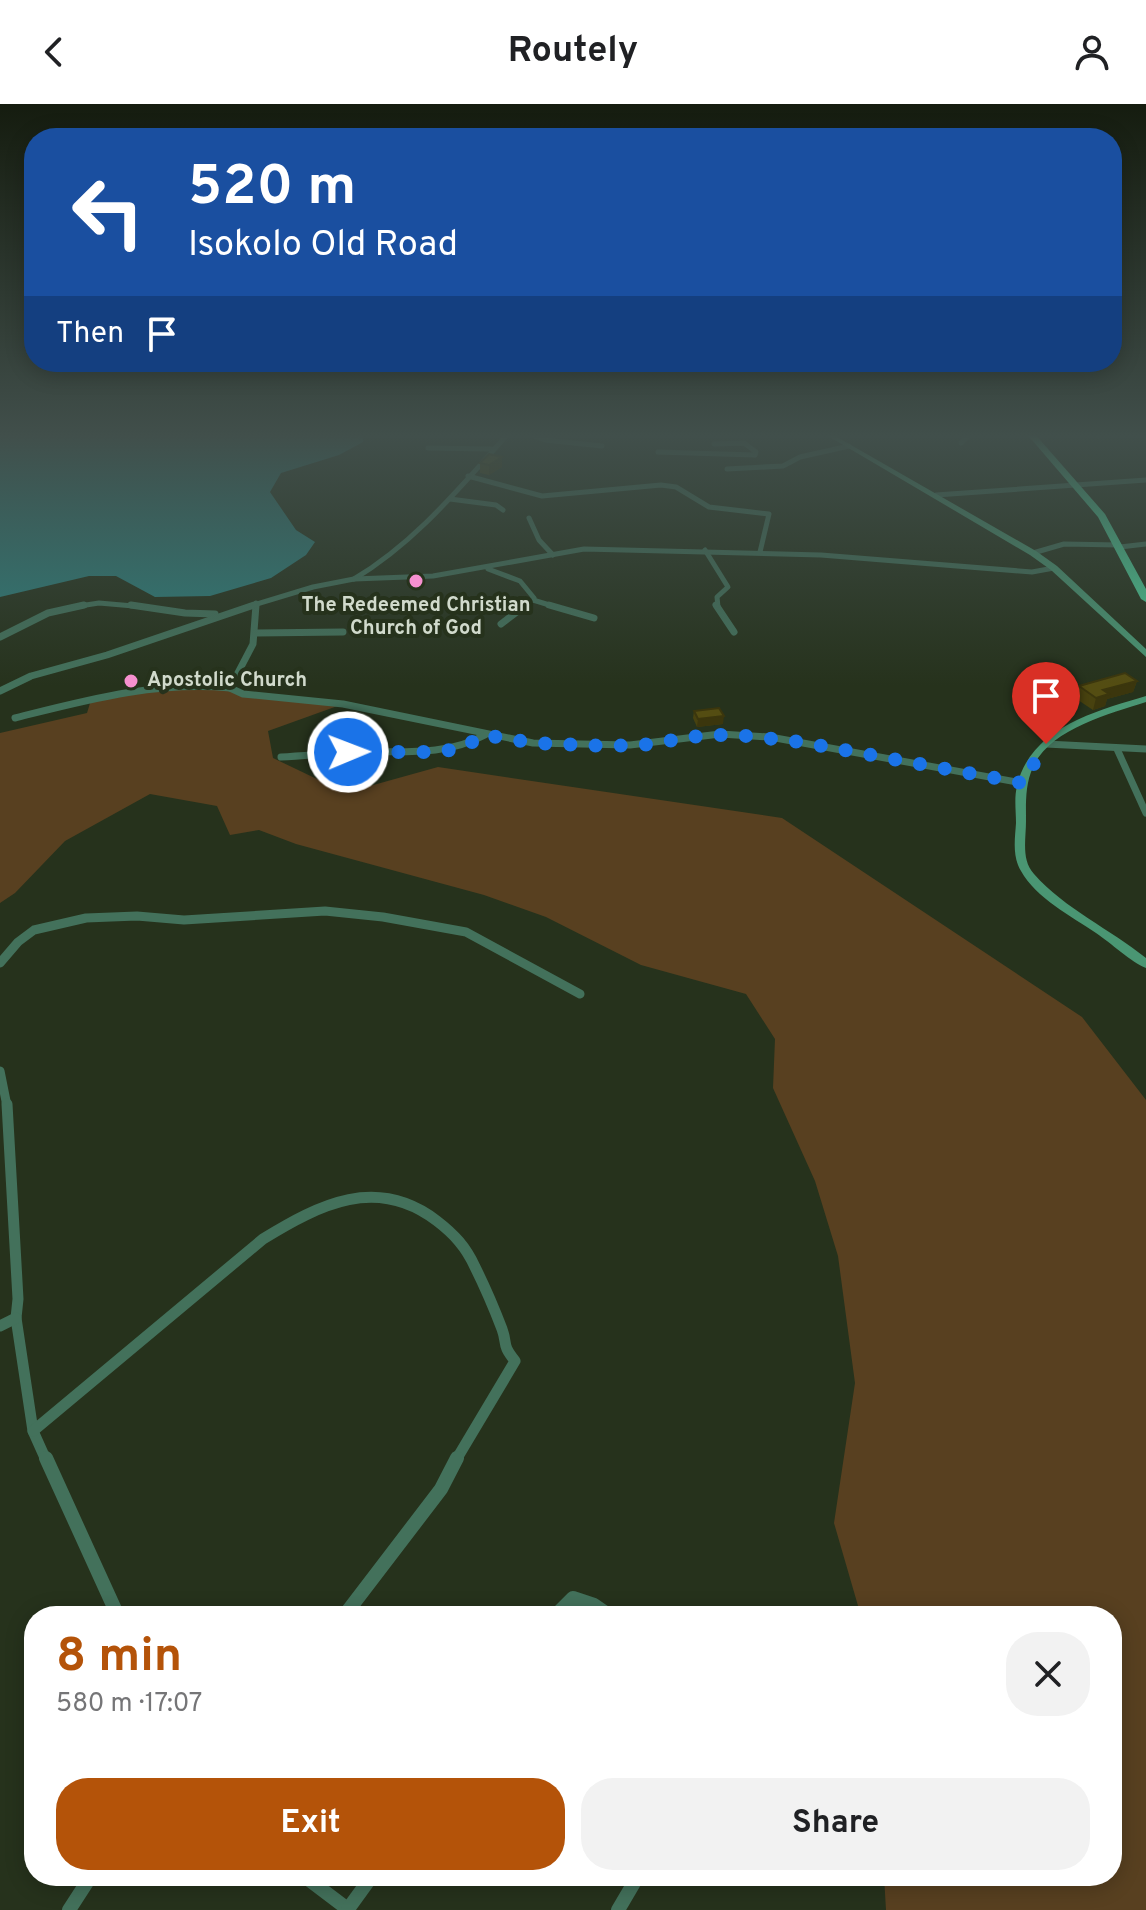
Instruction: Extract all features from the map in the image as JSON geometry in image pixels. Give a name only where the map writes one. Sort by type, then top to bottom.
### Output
[{"type":"highway","points":[[1101,517],[1146,599]]},
{"type":"street","points":[[354,579],[384,561],[431,517]]},
{"type":"street","points":[[760,552],[769,517]]},
{"type":"street","points":[[973,517],[1054,568],[1146,654]]},
{"type":"street","points":[[529,518],[539,540],[553,555]]},
{"type":"street","points":[[1033,553],[1064,544],[1146,544]]},
{"type":"street","points":[[0,691],[31,676],[107,655],[256,603],[313,587],[354,579],[412,578],[485,568],[590,549],[760,552],[1032,572],[1054,568]]},
{"type":"street","points":[[705,550],[728,587],[717,597],[716,604],[734,632]]},
{"type":"street","points":[[485,568],[520,581],[532,594],[533,600]]},
{"type":"street","points":[[533,600],[594,618]]},
{"type":"street","points":[[501,624],[533,600]]},
{"type":"street","points":[[230,688],[247,658],[256,633],[256,603]]},
{"type":"street","points":[[0,637],[40,613],[92,604],[130,604],[202,614],[226,613]]},
{"type":"street","points":[[256,633],[343,632]]},
{"type":"street","points":[[15,718],[183,683],[230,688],[254,696],[343,704],[533,743],[605,746],[643,745],[720,734],[770,737],[1022,783]]},
{"type":"street","points":[[1146,699],[1074,724],[1046,744],[1022,783],[1020,857],[1027,873],[1146,964]]},
{"type":"street","points":[[281,757],[348,752],[433,752],[459,749],[485,735]]},
{"type":"street","points":[[1046,744],[1146,749]]},
{"type":"street","points":[[1117,749],[1146,813]]},
{"type":"street","points":[[0,963],[18,942],[34,930],[86,918],[137,916],[184,920],[325,911],[413,921],[466,932],[580,994]]},
{"type":"street","points":[[0,1071],[11,1128],[18,1299],[16,1318],[33,1431],[113,1606]]},
{"type":"street","points":[[33,1431],[280,1226],[330,1202],[362,1195],[392,1195],[413,1204],[457,1236],[503,1332],[503,1346],[515,1361],[441,1489],[352,1606]]},
{"type":"street","points":[[0,1326],[16,1318]]},
{"type":"street","points":[[565,1606],[573,1598],[583,1599],[594,1606]]},
{"type":"street","points":[[69,1910],[85,1886]]},
{"type":"street","points":[[317,1886],[349,1910],[365,1886]]},
{"type":"street","points":[[618,1910],[632,1886]]},
{"type":"shaded area","points":[[183,683],[343,704],[268,731],[273,758],[319,780],[359,789],[438,767],[782,818],[1082,1017],[1146,1100],[1146,1910],[886,1910],[885,1886],[1122,1886],[1122,1606],[858,1606],[834,1523],[855,1383],[838,1256],[815,1181],[773,1088],[775,1039],[746,994],[641,965],[546,917],[484,895],[296,844],[259,830],[230,835],[217,806],[150,794],[65,841],[15,893],[0,903],[0,733],[87,713],[91,700]]},
{"type":"water","points":[[0,517],[287,517],[296,530],[315,542],[306,555],[271,578],[210,596],[155,597],[116,576],[89,576],[0,597]]},
{"type":"building","points":[[1125,673],[1137,681],[1103,690],[1109,694],[1096,698],[1079,686]]},
{"type":"building","points":[[719,708],[724,716],[698,719],[694,711]]},
{"type":"place","name":"The Redeemed Christian Church of God","points":[[416,581]]},
{"type":"place","name":"Apostolic Church","points":[[131,681]]},
{"type":"route","points":[[348,752],[459,749],[485,735],[533,743],[605,746],[643,745],[720,734],[801,742],[1022,783],[1032,762],[1046,744]]}]
